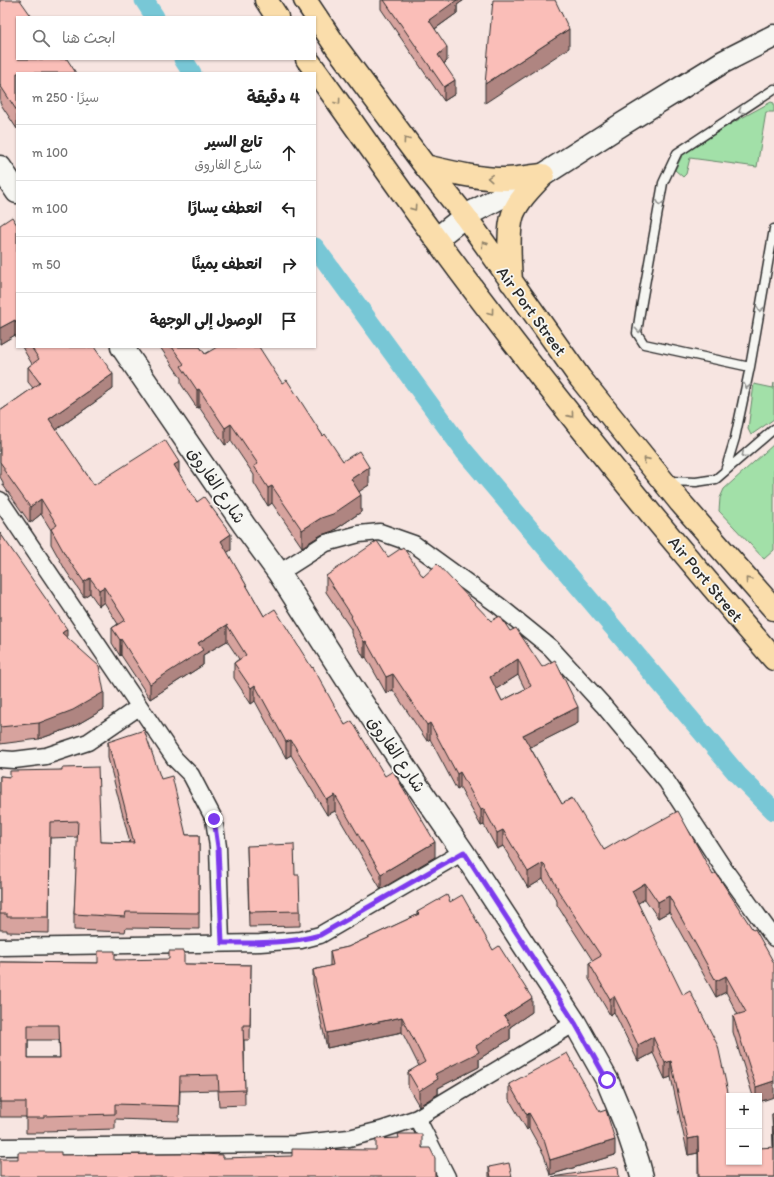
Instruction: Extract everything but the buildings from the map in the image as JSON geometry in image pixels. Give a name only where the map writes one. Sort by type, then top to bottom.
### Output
[{"type":"main road","points":[[266,0],[276,16]]},
{"type":"main road","name":"Air Port Street","points":[[305,0],[316,16]]},
{"type":"main road","name":"Air Port Street","points":[[316,16],[337,48],[424,166],[465,216],[580,378],[663,481],[774,609]]},
{"type":"main road","points":[[436,239],[465,216],[543,175],[723,62],[774,36]]},
{"type":"main road","name":"Air Port Street","points":[[308,60],[436,239],[556,397],[730,608],[774,659]]},
{"type":"main road","points":[[424,166],[486,178],[507,179],[543,175]]},
{"type":"main road","points":[[0,167],[16,191]]},
{"type":"main road","points":[[511,282],[510,240],[513,215],[523,197],[543,175]]},
{"type":"main road","name":"شارع الفاروق","points":[[123,348],[244,525],[279,573],[376,724],[464,852],[575,1023],[607,1080],[628,1134],[642,1177]]},
{"type":"street","points":[[0,500],[139,707],[176,760],[191,775],[214,819],[218,847],[222,943]]},
{"type":"street","points":[[279,573],[326,543],[359,534],[380,532],[414,544],[498,605],[550,648],[603,705],[667,782],[724,869],[774,938]]},
{"type":"street","points":[[0,760],[14,760],[46,756],[88,742],[139,707]]},
{"type":"street","points":[[0,947],[260,943],[301,940],[320,935],[464,852]]},
{"type":"street","points":[[0,1147],[294,1144],[349,1138],[381,1130],[417,1118],[575,1023]]},
{"type":"street","points":[[417,1118],[447,1177]]},
{"type":"lane","points":[[750,367],[644,344],[637,333],[663,183],[677,153],[774,89]]},
{"type":"lane","points":[[725,471],[735,438],[750,367],[774,229]]},
{"type":"lane","points":[[663,481],[696,482],[716,479],[774,429]]},
{"type":"green space","points":[[771,102],[774,103],[774,112],[766,112],[757,167],[690,158],[686,174],[683,177],[675,170],[682,156],[692,145]]},
{"type":"green space","points":[[774,383],[774,419],[751,435],[748,429],[754,384],[773,388]]},
{"type":"green space","points":[[774,444],[774,550],[764,559],[719,511],[720,498],[724,489]]},
{"type":"waterway","points":[[144,0],[154,16]]},
{"type":"waterway","points":[[184,60],[191,72]]},
{"type":"waterway","points":[[316,248],[464,451],[738,775],[774,811]]},
{"type":"route","points":[[214,819],[218,847],[222,943],[260,943],[301,940],[320,935],[464,852],[575,1023],[607,1080]]}]
